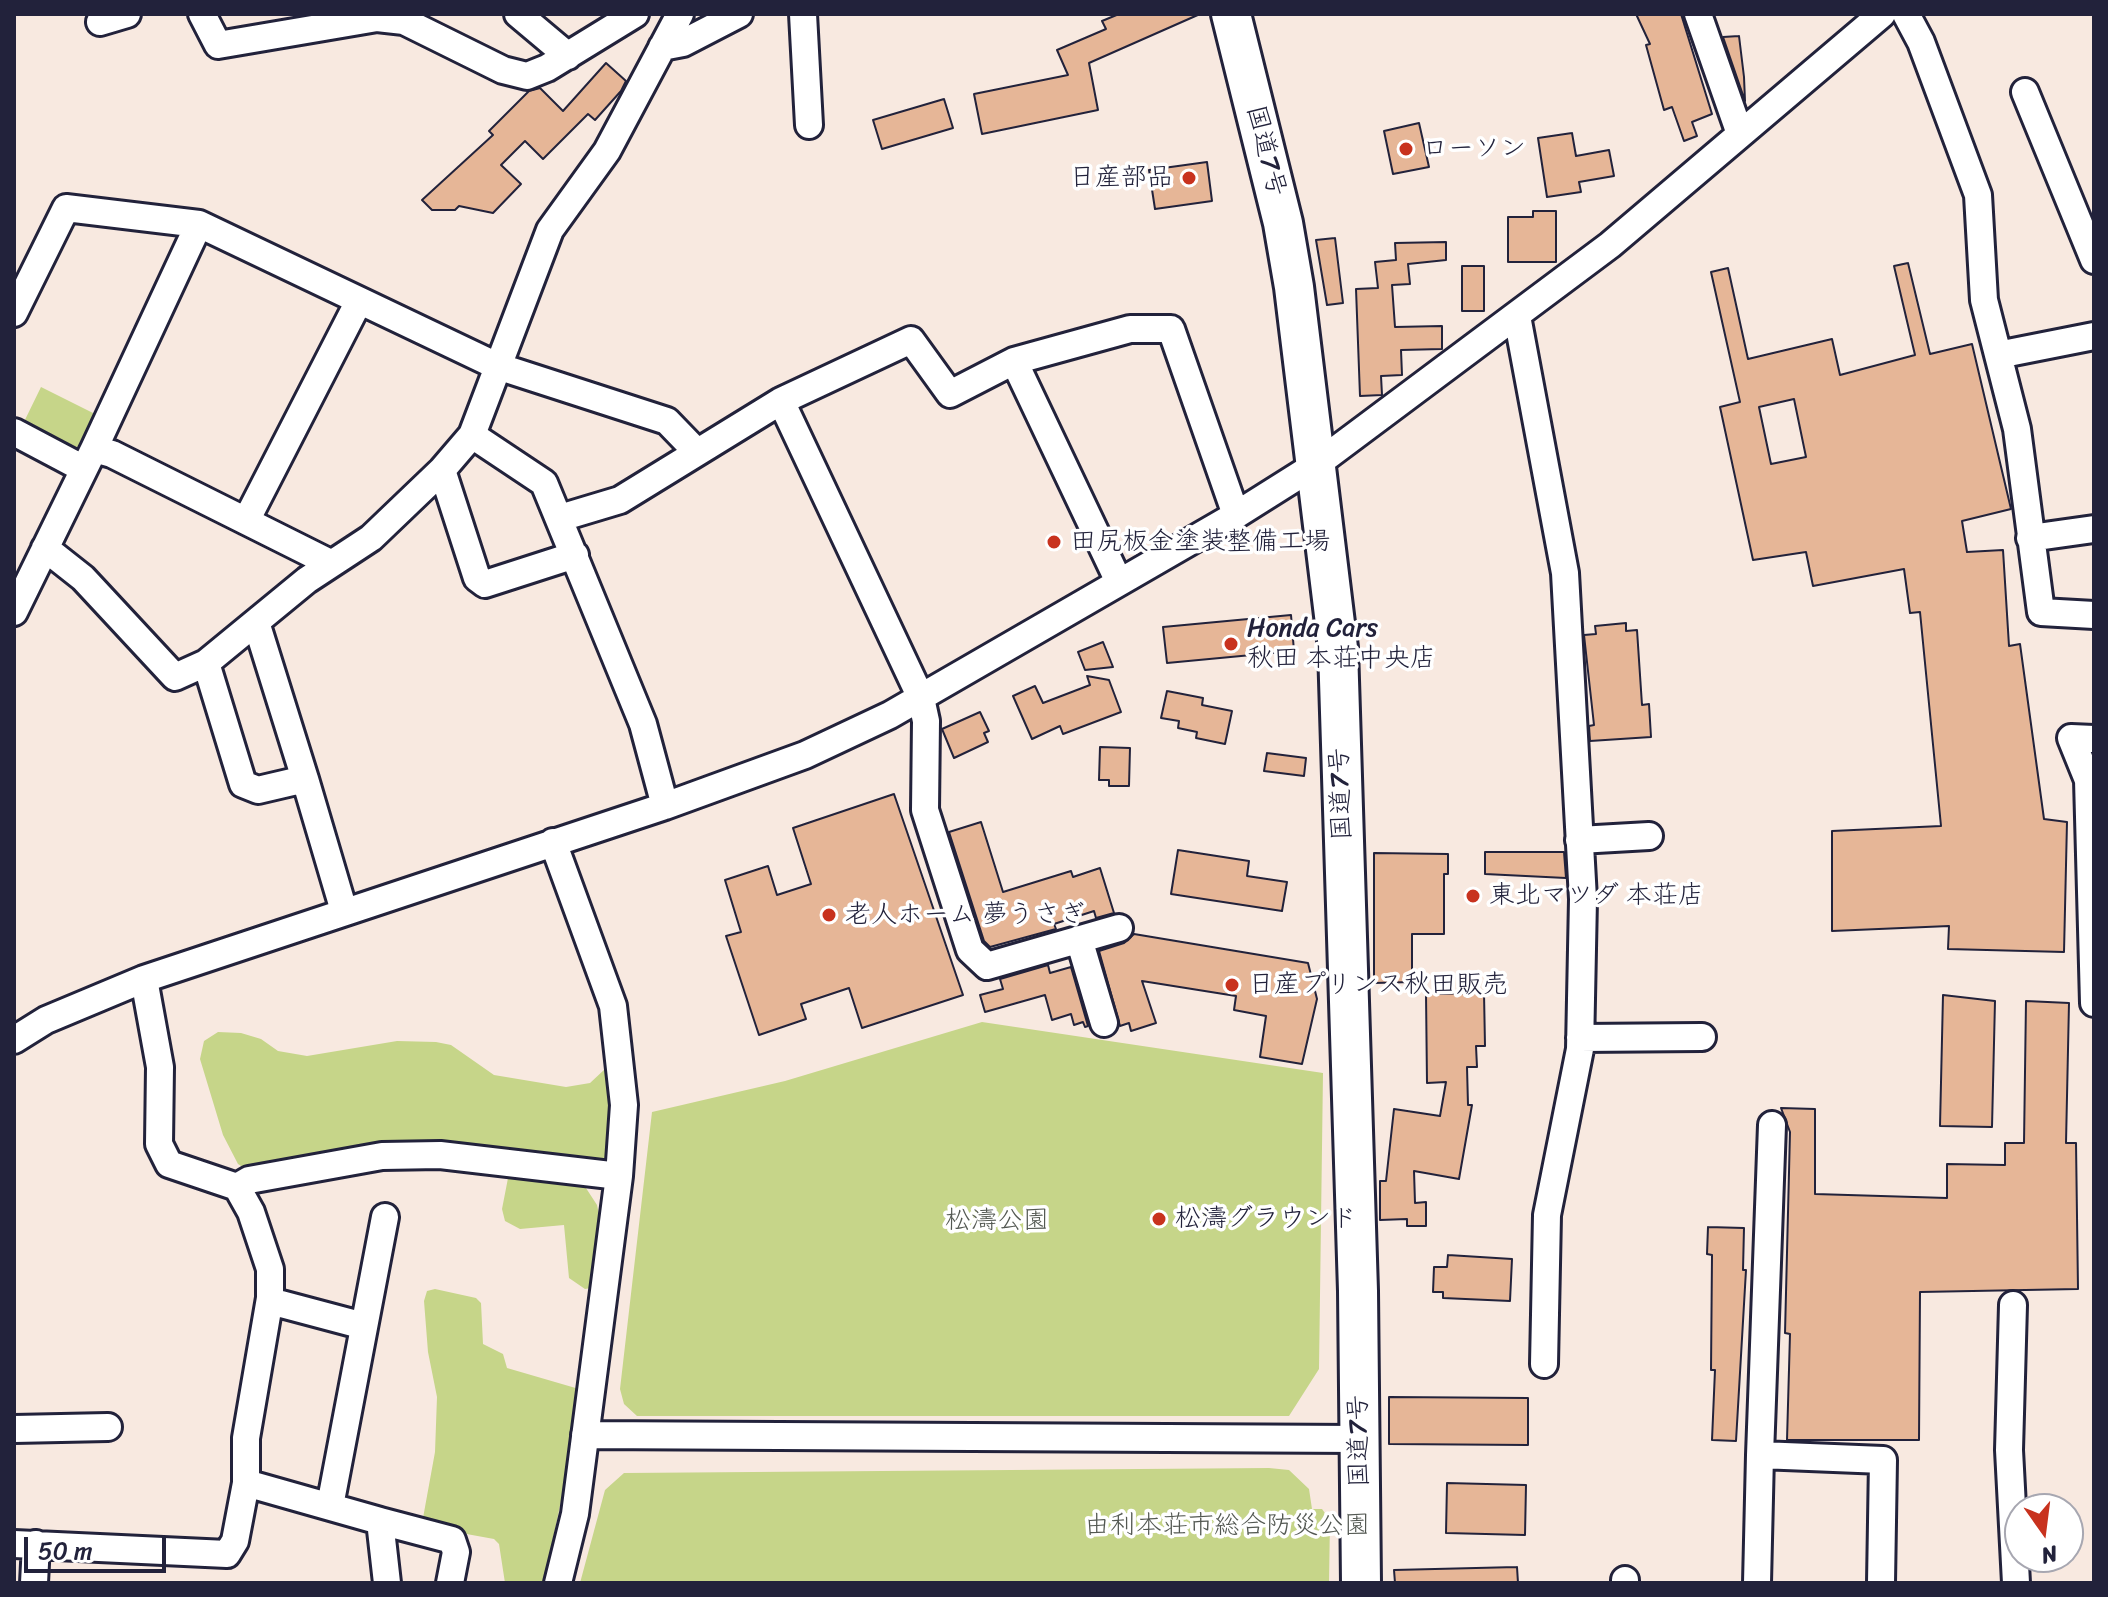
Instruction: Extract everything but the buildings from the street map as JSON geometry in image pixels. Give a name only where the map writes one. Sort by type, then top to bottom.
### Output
[{"type":"highway","name":"国道7号","points":[[1231,14],[1283,223],[1317,464],[1338,648],[1360,1439],[1361,1583]]},
{"type":"street","points":[[100,22],[127,14]]},
{"type":"street","points":[[202,14],[218,45],[331,20],[377,18],[404,21],[503,70],[527,76],[568,56],[635,14]]},
{"type":"street","points":[[518,14],[568,56]]},
{"type":"street","points":[[45,548],[83,578],[175,677],[206,663],[330,563],[371,538],[442,470],[472,435],[550,230],[607,151],[680,14]]},
{"type":"street","points":[[662,47],[683,43],[739,14]]},
{"type":"street","points":[[803,14],[809,125]]},
{"type":"street","points":[[1698,14],[1740,134]]},
{"type":"street","points":[[14,1040],[46,1020],[144,979],[665,806],[805,755],[921,698],[1236,515],[1317,464],[1610,245],[1882,14]]},
{"type":"street","points":[[1906,14],[1921,42],[1978,195],[1984,300],[2017,429],[2041,612],[2094,615]]},
{"type":"street","points":[[2025,92],[2094,260]]},
{"type":"street","points":[[14,313],[66,208],[199,224],[497,366],[667,421],[696,451]]},
{"type":"street","points":[[14,612],[199,224]]},
{"type":"street","points":[[246,521],[359,301]]},
{"type":"street","points":[[1517,316],[1565,573],[1583,899],[1580,1038],[1547,1215],[1544,1364]]},
{"type":"street","points":[[560,518],[620,500],[781,401],[911,340],[950,394],[1014,361],[1130,329],[1171,329],[1236,515]]},
{"type":"street","points":[[1998,355],[2094,336]]},
{"type":"street","points":[[1014,361],[1119,582]]},
{"type":"street","points":[[781,401],[921,698],[926,721],[925,810],[970,950],[987,966],[1119,928]]},
{"type":"street","points":[[14,432],[88,459],[112,454],[330,563]]},
{"type":"street","points":[[472,435],[544,483],[643,724],[665,806]]},
{"type":"street","points":[[442,470],[477,578],[485,584],[575,555]]},
{"type":"street","points":[[2030,538],[2094,529]]},
{"type":"street","points":[[256,622],[344,911]]},
{"type":"street","points":[[206,663],[243,784],[258,790],[305,779]]},
{"type":"street","points":[[2094,739],[2071,738],[2088,780],[2094,1003]]},
{"type":"street","points":[[1579,840],[1649,836]]},
{"type":"street","points":[[553,842],[613,1006],[624,1105],[619,1176],[575,1514],[558,1583]]},
{"type":"street","points":[[1079,939],[1104,1023]]},
{"type":"street","points":[[34,1583],[25,1544],[227,1554],[235,1541],[246,1483],[246,1438],[270,1301],[270,1269],[251,1212],[237,1187],[169,1164],[159,1144],[160,1067],[144,979]]},
{"type":"street","points":[[1580,1038],[1702,1037]]},
{"type":"street","points":[[1757,1583],[1772,1125]]},
{"type":"street","points":[[237,1187],[249,1180],[382,1156],[440,1155],[619,1176]]},
{"type":"street","points":[[330,1506],[385,1217]]},
{"type":"street","points":[[270,1301],[364,1326]]},
{"type":"street","points":[[2013,1305],[2009,1450],[2016,1583]]},
{"type":"street","points":[[14,1429],[108,1427]]},
{"type":"street","points":[[585,1435],[1360,1439]]},
{"type":"street","points":[[1760,1455],[1883,1460],[1881,1583]]},
{"type":"street","points":[[246,1483],[452,1540],[456,1552],[450,1583]]},
{"type":"street","points":[[380,1521],[387,1583]]},
{"type":"green space","points":[[41,387],[99,416],[84,445],[64,450],[21,428]]},
{"type":"green space","name":"松濤公園","points":[[982,1022],[1323,1073],[1319,1369],[1289,1416],[637,1416],[624,1404],[620,1389],[652,1112],[785,1081]]},
{"type":"green space","points":[[218,1032],[241,1033],[261,1039],[278,1051],[307,1056],[397,1041],[436,1042],[451,1045],[494,1075],[566,1087],[590,1083],[605,1069],[610,1072],[613,1113],[608,1159],[603,1166],[454,1149],[249,1171],[238,1164],[223,1135],[200,1059],[204,1041]]},
{"type":"green space","points":[[509,1173],[584,1185],[597,1205],[601,1224],[591,1288],[585,1289],[569,1278],[564,1225],[520,1229],[505,1221],[502,1209]]},
{"type":"green space","points":[[435,1289],[476,1298],[481,1303],[483,1344],[503,1354],[507,1368],[579,1389],[574,1438],[544,1583],[505,1583],[499,1544],[494,1539],[428,1527],[423,1518],[435,1452],[437,1397],[428,1352],[424,1301],[427,1291]]},
{"type":"green space","name":"由利本荘市総合防災公園","points":[[1289,1470],[1309,1489],[1312,1509],[1322,1509],[1330,1520],[1329,1583],[580,1583],[605,1490],[624,1473]]},
{"type":"place","name":"ローソン","points":[[1406,149]]},
{"type":"place","name":"日産部品","points":[[1189,178]]},
{"type":"place","name":"田尻板金塗装整備工場","points":[[1054,542]]},
{"type":"place","name":"Honda Cars 秋田 本荘中央店","points":[[1231,644]]},
{"type":"place","name":"東北マツダ 本荘店","points":[[1473,896]]},
{"type":"place","name":"老人ホーム 夢うさぎ","points":[[829,915]]},
{"type":"place","name":"日産プリンス秋田販売","points":[[1232,985]]},
{"type":"place","name":"松濤グラウンド","points":[[1159,1219]]}]
